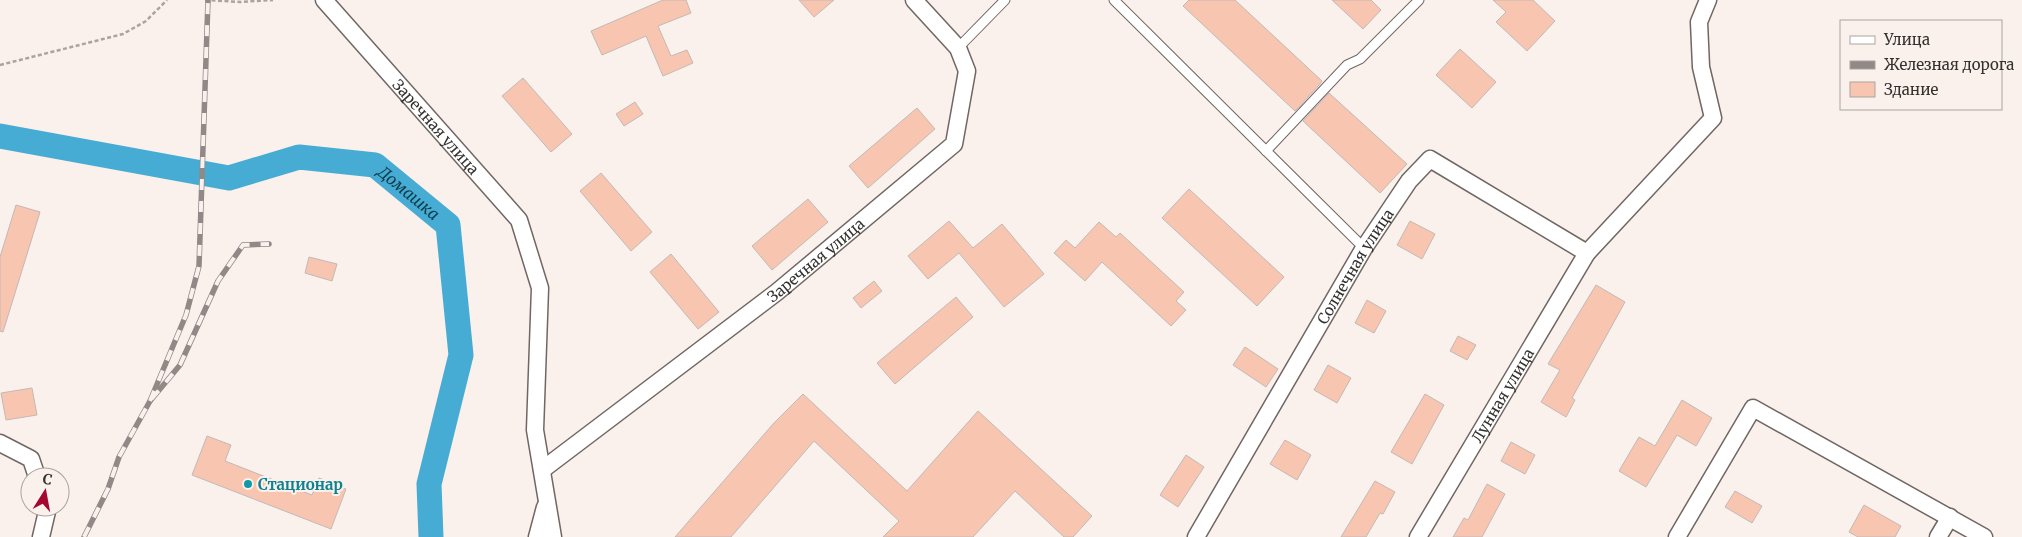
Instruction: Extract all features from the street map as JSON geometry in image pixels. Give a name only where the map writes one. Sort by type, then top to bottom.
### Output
[{"type":"street","name":"Заречная улица","points":[[324,0],[519,220],[540,288],[535,430],[553,537]]},
{"type":"street","name":"Заречная улица","points":[[542,470],[777,292],[954,144],[967,71],[958,48],[914,0]]},
{"type":"street","name":"Лунная улица","points":[[1418,537],[1587,253],[1713,118],[1701,67],[1699,22],[1708,0]]},
{"type":"street","name":"Солнечная улица","points":[[1196,537],[1364,248],[1410,181],[1430,159],[1587,253]]},
{"type":"street","points":[[1677,537],[1753,408],[1984,537]]},
{"type":"street","points":[[0,443],[31,459],[34,467]]},
{"type":"street","points":[[537,537],[547,500]]},
{"type":"street","points":[[40,537],[45,517]]},
{"type":"street","points":[[1938,537],[1950,517]]},
{"type":"lane","points":[[958,48],[1005,0]]},
{"type":"lane","points":[[1114,0],[1364,248]]},
{"type":"lane","points":[[1266,151],[1347,65],[1360,59],[1419,0]]},
{"type":"path","points":[[0,64],[123,34],[146,21],[167,0]]},
{"type":"path","points":[[205,0],[240,2],[273,0]]},
{"type":"building","points":[[663,0],[686,0],[691,13],[658,26],[671,56],[687,50],[693,63],[663,76],[646,36],[602,55],[591,31]]},
{"type":"building","points":[[799,0],[834,0],[814,17]]},
{"type":"building","points":[[1189,0],[1235,0],[1322,81],[1295,111],[1183,6]]},
{"type":"building","points":[[1332,0],[1371,0],[1381,10],[1363,29]]},
{"type":"building","points":[[1493,0],[1533,0],[1555,21],[1527,51],[1496,22],[1506,12]]},
{"type":"building","points":[[1460,49],[1496,82],[1472,108],[1436,75]]},
{"type":"building","points":[[523,78],[572,134],[551,152],[502,96]]},
{"type":"building","points":[[1329,93],[1407,164],[1380,193],[1303,121]]},
{"type":"building","points":[[635,102],[643,114],[624,126],[616,114]]},
{"type":"building","points":[[917,108],[935,129],[868,188],[849,166]]},
{"type":"building","points":[[601,173],[652,232],[631,251],[580,191]]},
{"type":"building","points":[[1189,189],[1284,277],[1257,306],[1162,218]]},
{"type":"building","points":[[808,199],[828,222],[772,270],[752,246]]},
{"type":"building","points":[[16,205],[40,212],[3,332],[0,331],[0,257]]},
{"type":"building","points":[[949,221],[973,248],[1002,224],[1044,274],[1004,307],[959,253],[928,279],[908,256]]},
{"type":"building","points":[[1410,221],[1435,234],[1422,259],[1397,245]]},
{"type":"building","points":[[1099,222],[1116,237],[1120,233],[1184,292],[1176,301],[1186,310],[1171,326],[1102,262],[1085,281],[1054,253],[1066,240],[1075,248]]},
{"type":"building","points":[[671,254],[719,312],[698,329],[650,272]]},
{"type":"building","points":[[309,257],[337,264],[332,281],[305,273]]},
{"type":"building","points":[[874,281],[882,291],[861,308],[853,298]]},
{"type":"building","points":[[1596,285],[1625,302],[1572,398],[1575,400],[1566,417],[1541,402],[1560,370],[1548,364]]},
{"type":"building","points":[[956,297],[973,317],[895,384],[877,363]]},
{"type":"building","points":[[1367,300],[1386,311],[1374,333],[1355,323]]},
{"type":"building","points":[[1458,336],[1476,345],[1467,360],[1450,351]]},
{"type":"building","points":[[1245,347],[1278,369],[1266,387],[1233,365]]},
{"type":"building","points":[[1328,365],[1351,378],[1337,403],[1314,390]]},
{"type":"building","points":[[32,388],[37,415],[6,420],[1,393]]},
{"type":"building","points":[[803,394],[907,491],[978,411],[1092,516],[1073,537],[1064,537],[1015,491],[973,537],[883,537],[899,521],[814,441],[731,537],[675,537],[773,424]]},
{"type":"building","points":[[1425,394],[1444,405],[1412,464],[1391,452]]},
{"type":"building","points":[[1682,400],[1712,418],[1696,446],[1677,435],[1646,487],[1619,471],[1639,437],[1655,446]]},
{"type":"building","name":"Стационар","points":[[207,436],[231,445],[225,461],[312,495],[319,478],[346,489],[331,529],[192,475]]},
{"type":"building","points":[[1285,440],[1311,455],[1297,480],[1270,464]]},
{"type":"building","points":[[1511,442],[1535,455],[1525,474],[1501,461]]},
{"type":"building","points":[[1186,455],[1204,467],[1178,507],[1160,495]]},
{"type":"building","points":[[1375,481],[1395,492],[1383,514],[1380,513],[1366,537],[1341,537]]},
{"type":"building","points":[[1487,484],[1505,494],[1482,537],[1453,537],[1464,518],[1468,520]]},
{"type":"building","points":[[1735,491],[1762,506],[1752,523],[1725,507]]},
{"type":"building","points":[[1864,505],[1901,526],[1895,537],[1858,537],[1849,532]]},
{"type":"waterway","name":"Домашка","points":[[0,136],[229,178],[299,157],[375,165],[448,225],[461,355],[429,484],[431,537]]},
{"type":"railway","points":[[150,401],[186,315],[199,266],[208,0]]},
{"type":"railway","points":[[84,537],[108,489],[119,457],[150,401],[180,365],[218,281],[243,245],[269,244]]},
{"type":"place","name":"Стационар","points":[[248,484]]}]
